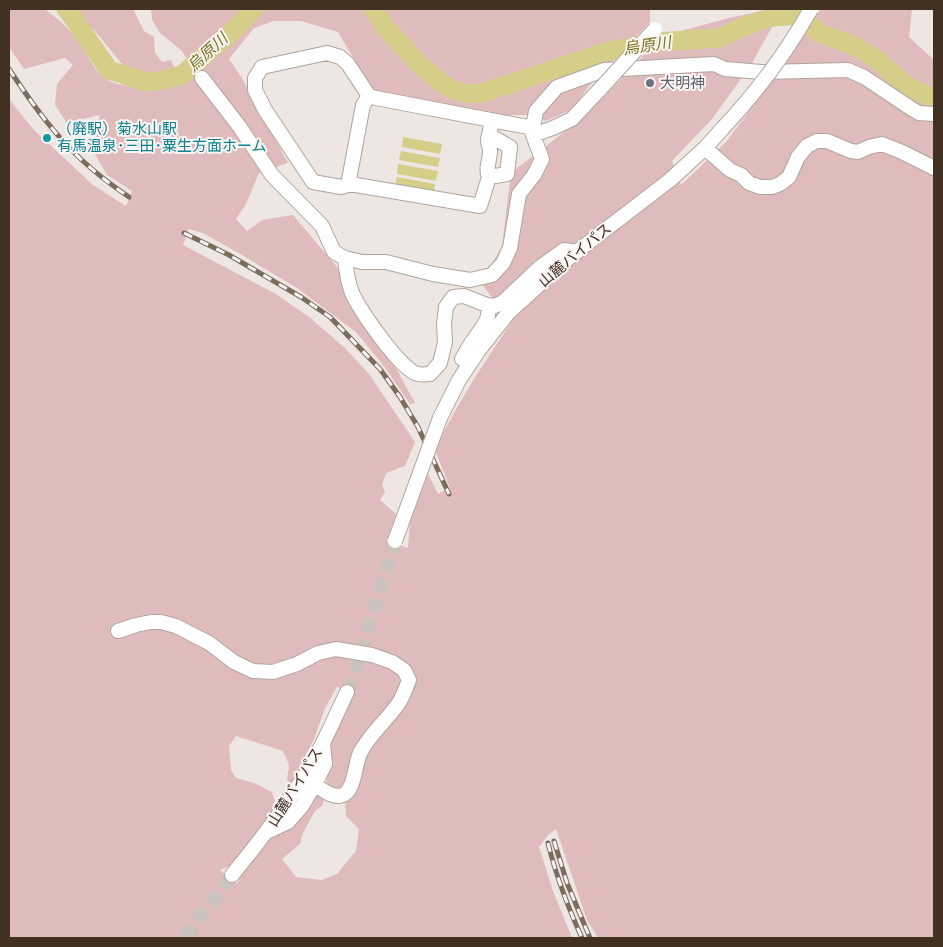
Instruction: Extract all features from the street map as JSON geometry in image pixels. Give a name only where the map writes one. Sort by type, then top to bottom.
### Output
[{"type":"street","name":"山麓バイパス","points":[[395,540],[440,418],[459,380],[479,350],[509,312],[577,252],[670,180],[705,148],[766,79],[811,9]]},
{"type":"street","points":[[492,120],[487,142],[490,149],[487,171],[489,177],[480,206],[356,185],[341,187],[313,182],[265,110],[255,90],[255,78],[262,68],[327,53],[340,57],[348,64],[369,96],[492,120],[533,131],[553,128],[572,118],[655,29]]},
{"type":"street","points":[[202,78],[239,126],[272,175],[322,226],[334,252],[345,258],[362,262],[386,262],[433,274],[470,280],[492,275],[503,262],[510,248],[519,194],[534,175],[542,159],[533,131],[536,111],[557,87],[590,75],[604,70],[714,64],[725,69],[761,72],[848,70],[864,77],[919,113],[934,114]]},
{"type":"street","points":[[348,185],[363,105],[369,96]]},
{"type":"street","points":[[489,135],[510,148],[507,174],[489,177]]},
{"type":"street","points":[[705,148],[730,170],[749,183],[760,187],[772,187],[789,177],[798,157],[807,146],[817,141],[826,141],[858,152],[882,144],[934,168]]},
{"type":"street","points":[[345,258],[346,271],[353,293],[379,336],[406,368],[417,374],[430,374],[440,363],[445,342],[444,323],[446,307],[453,297],[464,296],[487,305],[495,306],[503,302],[539,268],[564,250],[577,252]]},
{"type":"street","points":[[459,380],[459,362],[486,323],[490,311],[487,305]]},
{"type":"street","points":[[118,631],[136,624],[151,622],[161,622],[176,626],[209,643],[234,662],[253,671],[273,672],[297,664],[318,653],[336,649],[372,655],[392,662],[404,670],[409,680],[405,691],[398,703],[370,737],[360,754],[349,789],[340,796],[324,792],[315,784]]},
{"type":"street","name":"山麓バイパス","points":[[232,875],[284,809],[323,743],[347,692]]},
{"type":"street","points":[[266,833],[288,822],[302,806],[325,764],[323,743]]},
{"type":"shaded area","points":[[9,9],[45,9],[73,34],[102,76],[115,83],[131,87],[155,88],[179,81],[189,75],[196,66],[193,59],[186,58],[182,51],[160,33],[152,20],[151,9],[650,9],[650,22],[590,85],[571,110],[546,121],[533,115],[507,115],[372,90],[338,32],[301,21],[273,21],[254,28],[229,59],[242,78],[288,163],[276,167],[220,91],[202,73],[196,82],[266,170],[259,173],[246,204],[236,219],[247,231],[262,220],[293,215],[337,267],[368,330],[397,370],[415,403],[410,404],[383,365],[356,332],[297,288],[203,233],[189,229],[183,245],[276,294],[309,317],[345,348],[369,374],[415,442],[405,466],[386,473],[382,485],[385,492],[380,500],[396,514],[387,540],[408,548],[410,521],[428,474],[438,494],[450,488],[435,450],[470,385],[511,323],[481,283],[502,246],[511,173],[582,118],[662,36],[733,17],[782,9],[751,65],[712,119],[672,161],[681,185],[726,142],[763,93],[821,9],[912,9],[909,37],[934,60],[934,938],[598,938],[587,920],[556,829],[548,835],[539,847],[553,891],[572,938],[9,938],[9,99],[33,129],[93,185],[126,206],[132,191],[107,175],[93,151],[100,115],[67,123],[55,105],[57,84],[73,65],[65,58],[24,69],[9,47]],"holes":[[[337,687],[355,691],[346,713],[328,743],[326,774],[328,791],[341,795],[345,801],[346,816],[359,829],[356,851],[337,874],[321,880],[296,877],[282,859],[300,844],[303,833],[315,811],[322,806],[325,797],[316,790],[288,827],[267,842],[243,871],[237,884],[220,870],[233,865],[276,805],[272,792],[254,783],[236,778],[231,770],[229,746],[236,736],[283,751],[289,765],[287,780],[291,783],[314,739],[325,708]]]},
{"type":"shaded area","points":[[79,9],[133,9],[144,31],[154,37],[155,53],[162,62],[171,60],[174,67],[173,73],[144,76],[121,63],[95,31],[79,17]]},
{"type":"shaded area","points":[[403,137],[442,144],[440,154],[402,147]]},
{"type":"shaded area","points":[[401,151],[440,158],[438,167],[399,160]]},
{"type":"shaded area","points":[[398,164],[438,171],[436,181],[397,174]]},
{"type":"shaded area","points":[[397,177],[435,184],[434,193],[395,187]]},
{"type":"waterway","name":"烏原川","points":[[66,9],[109,70],[146,82],[182,75],[235,29],[254,9]]},
{"type":"waterway","name":"烏原川","points":[[373,9],[385,27],[418,63],[440,82],[451,89],[464,93],[479,94],[606,52],[656,42],[719,38],[750,24],[773,17],[800,15],[819,33],[855,46],[876,59],[906,85],[929,96],[934,96]]},
{"type":"tunnel","points":[[347,692],[395,541]]},
{"type":"tunnel","points":[[185,938],[232,875]]},
{"type":"railway","points":[[9,69],[34,106],[73,152],[111,185],[129,197]]},
{"type":"railway","points":[[184,233],[229,255],[301,297],[330,317],[380,369],[400,397],[418,427],[449,494]]},
{"type":"railway","points":[[554,841],[567,883],[590,938]]},
{"type":"railway","points":[[548,843],[563,891],[582,938]]},
{"type":"place","name":"大明神","points":[[650,83]]},
{"type":"place","name":"（廃駅）菊水山駅 有馬温泉･三田･粟生方面ホーム","points":[[47,138]]}]
